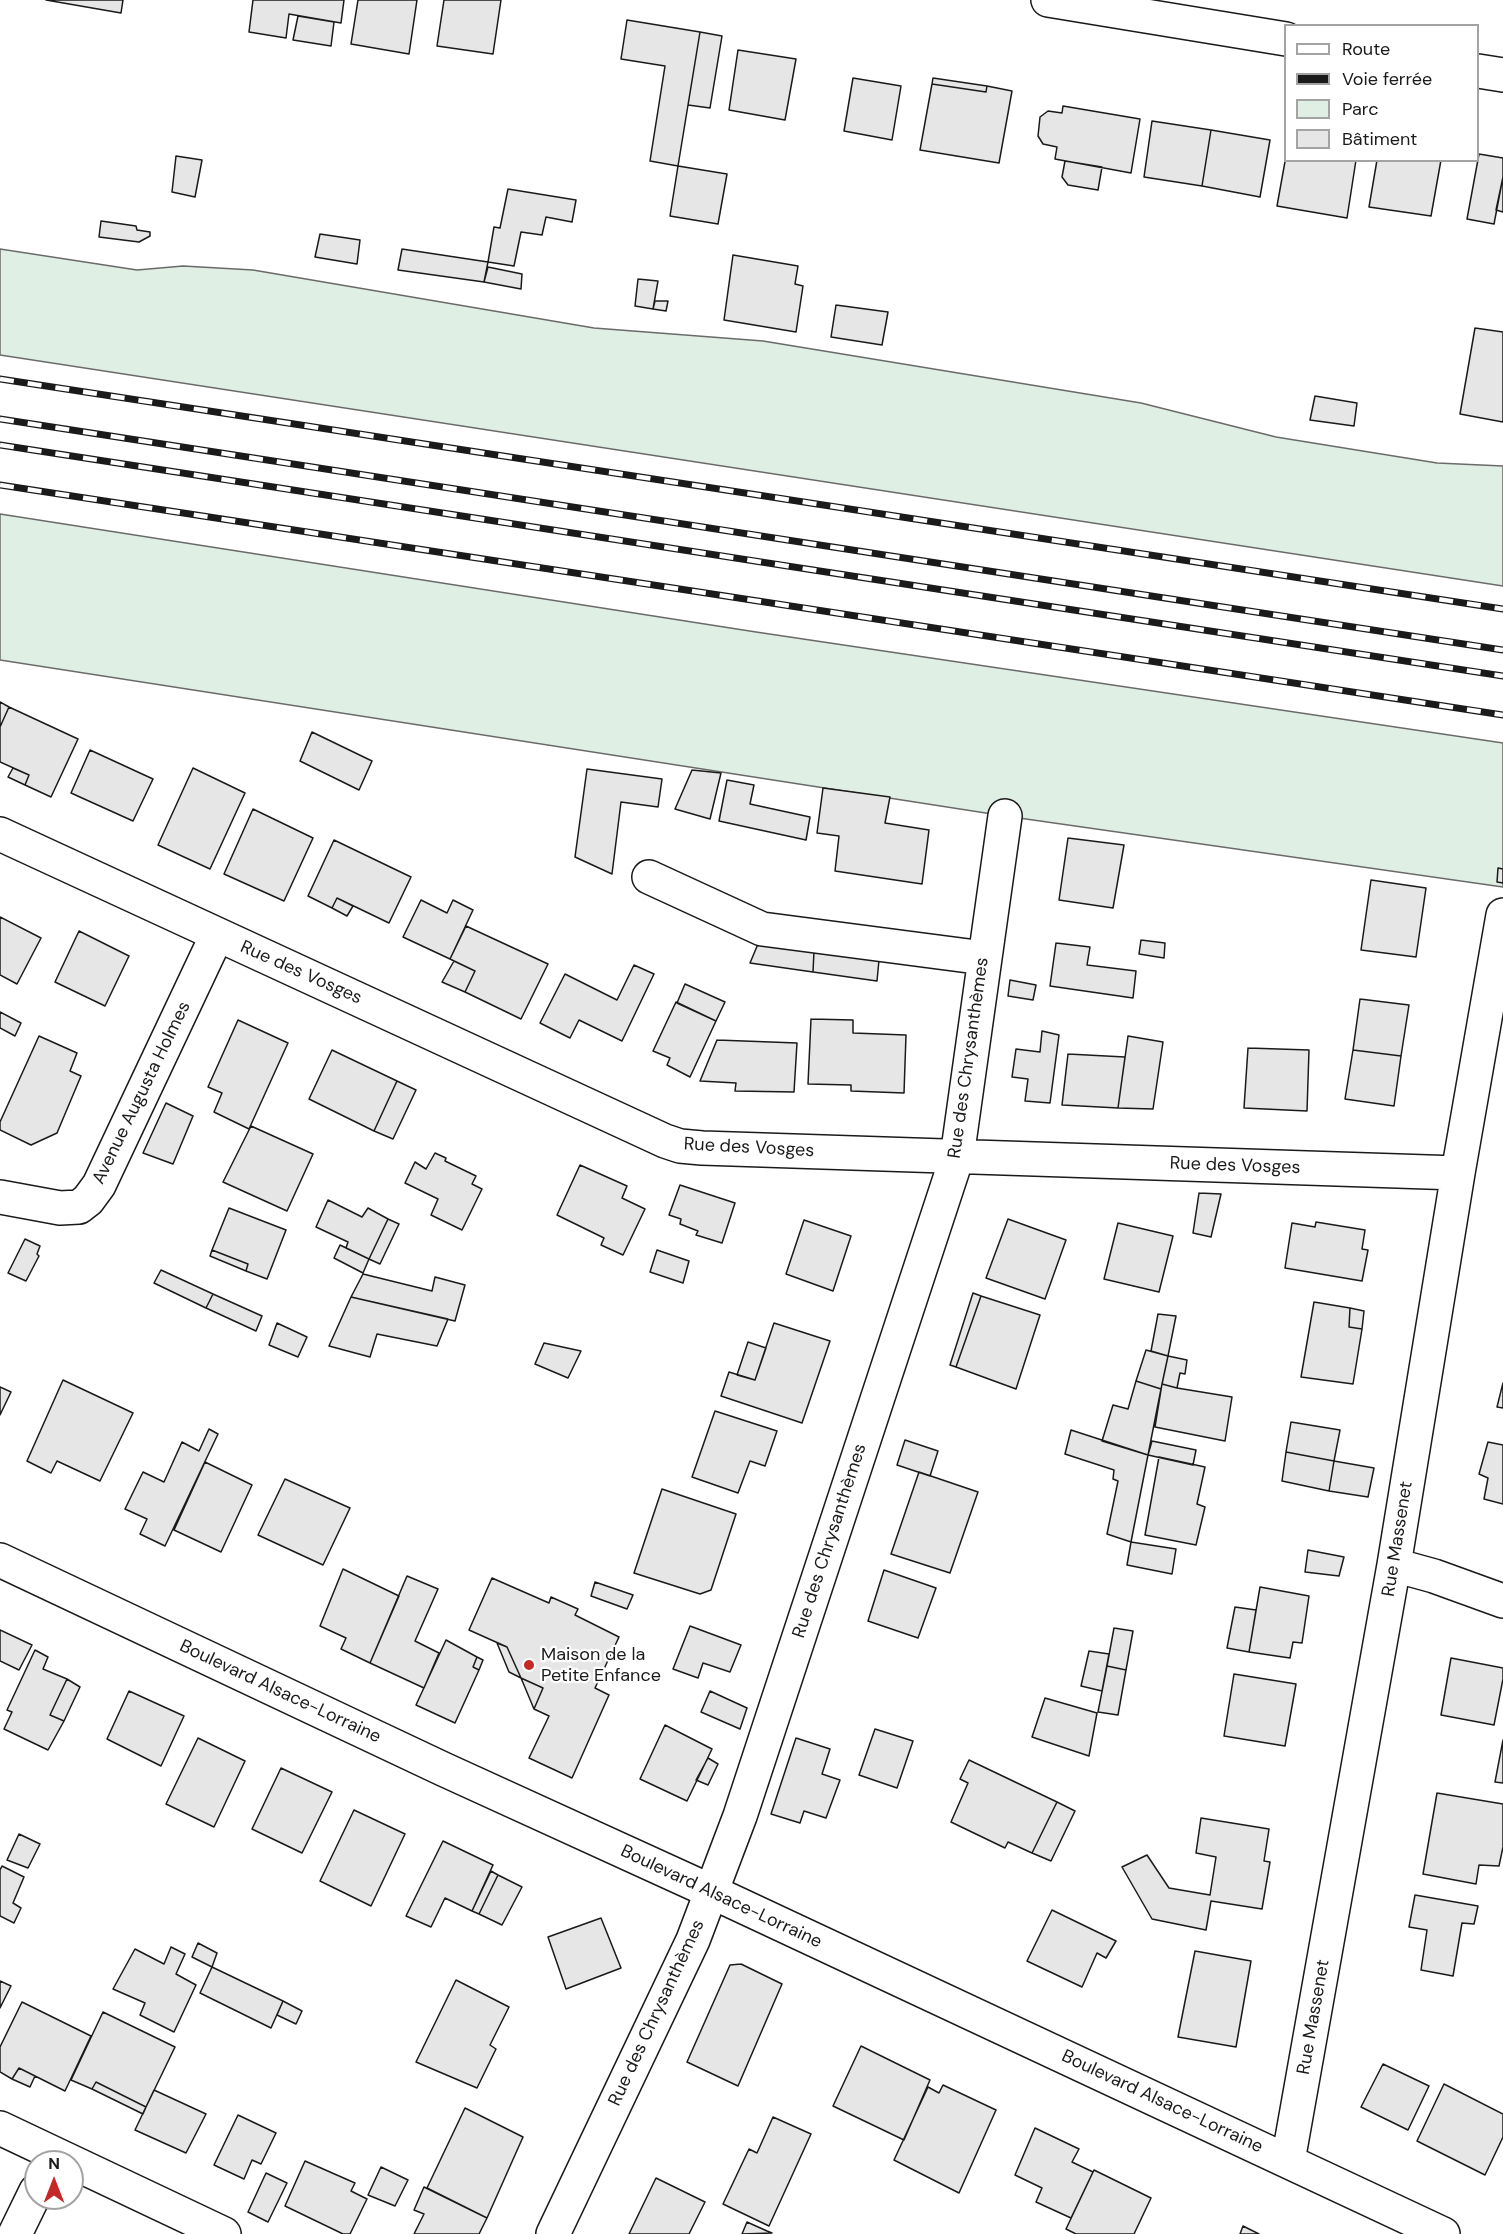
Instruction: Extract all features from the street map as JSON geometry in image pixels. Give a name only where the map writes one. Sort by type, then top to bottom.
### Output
[{"type":"street","points":[[1048,0],[1284,39]]},
{"type":"street","points":[[1479,71],[1503,75]]},
{"type":"street","name":"Rue des Chrysanthèmes","points":[[553,2234],[693,1940],[740,1816],[957,1157],[1005,816]]},
{"type":"street","name":"Rue des Vosges","points":[[0,834],[680,1146],[1458,1173]]},
{"type":"street","points":[[649,878],[762,929],[984,958]]},
{"type":"street","name":"Rue Massenet","points":[[1288,2161],[1394,1565],[1458,1173],[1490,1073],[1503,915]]},
{"type":"street","name":"Avenue Augusta Holmes","points":[[0,1197],[60,1208],[79,1207],[88,1200],[99,1185],[217,935]]},
{"type":"street","name":"Boulevard Alsace-Lorraine","points":[[0,1560],[443,1769],[1443,2234]]},
{"type":"street","points":[[1394,1565],[1434,1576],[1503,1601]]},
{"type":"street","points":[[0,2128],[38,2150]]},
{"type":"street","points":[[84,2172],[224,2234]]},
{"type":"street","points":[[15,2234],[27,2210]]},
{"type":"green space","points":[[0,249],[137,270],[183,266],[253,270],[594,328],[763,341],[1141,403],[1276,437],[1437,463],[1503,466],[1503,586],[0,355]]},
{"type":"green space","points":[[0,514],[756,632],[1503,743],[1503,887],[1005,816],[0,660]]},
{"type":"building","points":[[46,0],[123,0],[121,13]]},
{"type":"building","points":[[253,0],[344,0],[341,23],[289,14],[286,38],[249,32]]},
{"type":"building","points":[[358,0],[417,0],[409,54],[351,44]]},
{"type":"building","points":[[444,0],[501,0],[493,54],[437,46]]},
{"type":"building","points":[[298,16],[334,22],[331,46],[293,40]]},
{"type":"building","points":[[627,20],[700,32],[678,166],[650,161],[665,66],[621,59]]},
{"type":"building","points":[[700,32],[722,36],[710,108],[688,105]]},
{"type":"building","points":[[738,50],[796,59],[785,120],[729,110]]},
{"type":"building","points":[[853,78],[901,86],[892,140],[844,131]]},
{"type":"building","points":[[933,78],[987,86],[986,92],[932,84]]},
{"type":"building","points":[[932,84],[986,92],[987,86],[1012,91],[999,163],[920,150]]},
{"type":"building","points":[[1063,106],[1140,119],[1131,173],[1055,159],[1057,147],[1043,144],[1038,136],[1040,117],[1048,111],[1062,113]]},
{"type":"building","points":[[1152,121],[1211,130],[1202,186],[1144,177]]},
{"type":"building","points":[[1211,130],[1270,140],[1260,197],[1202,186]]},
{"type":"building","points":[[1479,154],[1503,158],[1503,177],[1494,224],[1467,219]]},
{"type":"building","points":[[176,156],[202,160],[195,197],[172,192]]},
{"type":"building","points":[[1065,161],[1102,167],[1098,190],[1068,185],[1062,177]]},
{"type":"building","points":[[1285,162],[1356,162],[1347,218],[1277,206]]},
{"type":"building","points":[[1377,162],[1441,162],[1431,216],[1369,207]]},
{"type":"building","points":[[678,166],[727,174],[718,224],[670,216]]},
{"type":"building","points":[[1503,177],[1503,212],[1496,210]]},
{"type":"building","points":[[508,189],[576,200],[572,222],[546,217],[542,235],[521,232],[514,266],[488,262],[494,227],[500,228]]},
{"type":"building","points":[[101,221],[136,226],[137,230],[150,232],[150,236],[139,242],[99,237]]},
{"type":"building","points":[[320,234],[360,240],[357,264],[315,257]]},
{"type":"building","points":[[402,249],[488,262],[484,282],[398,270]]},
{"type":"building","points":[[733,255],[798,266],[795,284],[803,286],[796,332],[724,320]]},
{"type":"building","points":[[488,267],[522,274],[521,289],[484,282]]},
{"type":"building","points":[[638,279],[658,281],[653,309],[635,306]]},
{"type":"building","points":[[655,301],[668,301],[666,311],[653,309]]},
{"type":"building","points":[[836,305],[888,312],[882,345],[831,337]]},
{"type":"building","points":[[1475,328],[1503,332],[1503,422],[1460,414]]},
{"type":"building","points":[[1315,396],[1357,403],[1354,426],[1310,420]]},
{"type":"building","points":[[0,702],[9,707],[0,727]]},
{"type":"building","points":[[9,707],[78,739],[51,797],[25,785],[29,775],[0,762],[0,727]]},
{"type":"building","points":[[312,732],[372,761],[359,790],[300,761]]},
{"type":"building","points":[[90,750],[153,779],[133,821],[71,793]]},
{"type":"building","points":[[13,768],[29,775],[25,785],[8,777]]},
{"type":"building","points":[[193,768],[245,793],[210,869],[158,845]]},
{"type":"building","points":[[587,769],[662,779],[658,807],[621,802],[612,874],[575,857]]},
{"type":"building","points":[[692,770],[721,773],[710,819],[675,809]]},
{"type":"building","points":[[727,780],[754,785],[750,804],[810,817],[806,840],[719,821]]},
{"type":"building","points":[[823,788],[890,797],[885,823],[929,830],[922,884],[835,871],[839,836],[817,833]]},
{"type":"building","points":[[253,809],[313,838],[284,901],[224,874]]},
{"type":"building","points":[[1068,838],[1124,845],[1113,908],[1059,900]]},
{"type":"building","points":[[334,840],[411,877],[389,923],[337,898],[332,908],[308,896]]},
{"type":"building","points":[[1498,868],[1503,869],[1503,883],[1497,882]]},
{"type":"building","points":[[1371,880],[1426,888],[1416,957],[1361,950]]},
{"type":"building","points":[[337,898],[353,906],[347,916],[332,908]]},
{"type":"building","points":[[421,900],[447,913],[453,900],[473,910],[450,959],[403,937]]},
{"type":"building","points":[[0,917],[41,938],[17,984],[0,975]]},
{"type":"building","points":[[466,926],[548,964],[521,1019],[465,992],[475,971],[450,959]]},
{"type":"building","points":[[79,931],[129,956],[105,1006],[55,982]]},
{"type":"building","points":[[1141,940],[1165,943],[1164,958],[1139,954]]},
{"type":"building","points":[[1056,943],[1090,947],[1087,965],[1136,971],[1133,998],[1050,986]]},
{"type":"building","points":[[758,944],[814,951],[813,972],[750,963]]},
{"type":"building","points":[[814,951],[879,960],[877,981],[813,972]]},
{"type":"building","points":[[454,961],[475,971],[465,992],[442,982]]},
{"type":"building","points":[[634,965],[654,974],[622,1041],[579,1020],[570,1038],[540,1023],[565,974],[617,1000]]},
{"type":"building","points":[[1010,980],[1036,985],[1033,1000],[1008,996]]},
{"type":"building","points":[[685,984],[725,1002],[716,1021],[677,1003]]},
{"type":"building","points":[[1360,999],[1409,1005],[1401,1056],[1353,1050]]},
{"type":"building","points":[[676,1002],[716,1021],[690,1077],[667,1065],[670,1058],[653,1051]]},
{"type":"building","points":[[0,1012],[21,1023],[15,1036],[0,1028]]},
{"type":"building","points":[[811,1019],[853,1020],[853,1033],[906,1035],[904,1093],[851,1091],[851,1085],[808,1084]]},
{"type":"building","points":[[238,1020],[288,1043],[249,1129],[214,1112],[222,1093],[208,1087]]},
{"type":"building","points":[[1042,1031],[1059,1035],[1050,1103],[1025,1101],[1028,1079],[1012,1077],[1016,1049],[1040,1052]]},
{"type":"building","points":[[39,1036],[77,1053],[70,1071],[81,1076],[57,1133],[31,1145],[0,1130],[0,1122]]},
{"type":"building","points":[[1128,1036],[1163,1042],[1153,1109],[1118,1108]]},
{"type":"building","points":[[717,1040],[797,1043],[794,1092],[735,1091],[736,1083],[700,1081]]},
{"type":"building","points":[[1248,1048],[1309,1050],[1307,1111],[1244,1108]]},
{"type":"building","points":[[332,1050],[397,1081],[374,1131],[309,1099]]},
{"type":"building","points":[[1353,1050],[1401,1056],[1394,1106],[1345,1099]]},
{"type":"building","points":[[1068,1054],[1125,1057],[1118,1108],[1062,1105]]},
{"type":"building","points":[[397,1081],[416,1090],[393,1139],[374,1131]]},
{"type":"building","points":[[166,1103],[193,1116],[173,1164],[143,1153]]},
{"type":"building","points":[[251,1126],[313,1154],[287,1211],[223,1182]]},
{"type":"building","points":[[435,1153],[446,1158],[445,1161],[476,1176],[472,1184],[482,1189],[462,1230],[431,1215],[438,1199],[405,1183],[415,1162],[426,1169]]},
{"type":"building","points":[[580,1165],[627,1186],[622,1198],[645,1209],[623,1255],[601,1245],[604,1238],[557,1215]]},
{"type":"building","points":[[680,1185],[735,1203],[722,1243],[696,1235],[698,1231],[680,1224],[681,1219],[669,1215]]},
{"type":"building","points":[[1199,1193],[1221,1194],[1211,1237],[1193,1233]]},
{"type":"building","points":[[328,1200],[362,1217],[368,1208],[388,1219],[369,1259],[346,1248],[348,1242],[316,1227]]},
{"type":"building","points":[[229,1208],[286,1230],[267,1279],[246,1271],[248,1264],[212,1250]]},
{"type":"building","points":[[388,1219],[399,1224],[380,1264],[369,1259]]},
{"type":"building","points":[[1008,1219],[1066,1240],[1045,1299],[986,1278]]},
{"type":"building","points":[[804,1220],[851,1236],[833,1291],[786,1274]]},
{"type":"building","points":[[1316,1222],[1365,1230],[1362,1249],[1368,1250],[1362,1281],[1285,1268],[1292,1223],[1315,1227]]},
{"type":"building","points":[[1118,1223],[1173,1236],[1159,1292],[1104,1279]]},
{"type":"building","points":[[25,1239],[40,1246],[37,1254],[39,1256],[26,1281],[8,1273]]},
{"type":"building","points":[[340,1245],[369,1259],[363,1273],[334,1258]]},
{"type":"building","points":[[212,1250],[248,1264],[246,1271],[210,1256]]},
{"type":"building","points":[[657,1250],[689,1261],[683,1283],[650,1272]]},
{"type":"building","points":[[161,1270],[213,1294],[206,1308],[154,1283]]},
{"type":"building","points":[[363,1274],[432,1291],[435,1277],[465,1285],[455,1321],[351,1297]]},
{"type":"building","points":[[973,1293],[981,1296],[956,1367],[950,1365]]},
{"type":"building","points":[[213,1294],[262,1316],[256,1331],[206,1308]]},
{"type":"building","points":[[981,1296],[1040,1315],[1016,1389],[956,1367]]},
{"type":"building","points":[[351,1297],[448,1319],[437,1346],[377,1334],[370,1357],[329,1346]]},
{"type":"building","points":[[1314,1302],[1350,1308],[1349,1327],[1362,1329],[1353,1384],[1301,1377]]},
{"type":"building","points":[[1350,1308],[1364,1311],[1362,1329],[1349,1327]]},
{"type":"building","points":[[1158,1314],[1176,1316],[1168,1356],[1151,1351]]},
{"type":"building","points":[[277,1323],[307,1337],[298,1357],[269,1345]]},
{"type":"building","points":[[774,1323],[830,1341],[802,1423],[721,1396],[729,1372],[755,1380]]},
{"type":"building","points":[[748,1342],[766,1348],[755,1380],[737,1375]]},
{"type":"building","points":[[544,1343],[581,1351],[568,1378],[535,1364]]},
{"type":"building","points":[[1146,1350],[1168,1356],[1161,1389],[1136,1381]]},
{"type":"building","points":[[1168,1356],[1187,1360],[1185,1374],[1180,1373],[1177,1388],[1162,1384]]},
{"type":"building","points":[[63,1380],[133,1413],[100,1481],[57,1461],[51,1473],[27,1461]]},
{"type":"building","points":[[1136,1381],[1161,1389],[1148,1455],[1102,1441],[1113,1405],[1128,1409]]},
{"type":"building","points":[[1503,1383],[1503,1408],[1497,1407]]},
{"type":"building","points":[[1162,1384],[1232,1397],[1225,1441],[1155,1427]]},
{"type":"building","points":[[0,1387],[11,1392],[0,1415]]},
{"type":"building","points":[[715,1411],[777,1431],[765,1466],[750,1461],[738,1493],[692,1477]]},
{"type":"building","points":[[1291,1422],[1340,1430],[1334,1461],[1286,1452]]},
{"type":"building","points":[[209,1429],[218,1434],[165,1546],[140,1534],[147,1519],[125,1509],[143,1472],[164,1482],[182,1442],[199,1451]]},
{"type":"building","points":[[1071,1430],[1148,1455],[1131,1542],[1107,1534],[1118,1481],[1113,1479],[1114,1470],[1065,1454]]},
{"type":"building","points":[[905,1440],[938,1451],[930,1476],[897,1465]]},
{"type":"building","points":[[1152,1441],[1196,1450],[1193,1465],[1148,1455]]},
{"type":"building","points":[[1488,1442],[1503,1445],[1503,1504],[1484,1499],[1488,1478],[1479,1474]]},
{"type":"building","points":[[1286,1452],[1334,1461],[1329,1491],[1282,1481]]},
{"type":"building","points":[[1159,1457],[1205,1467],[1197,1504],[1205,1507],[1196,1545],[1145,1535]]},
{"type":"building","points":[[1334,1461],[1374,1468],[1368,1497],[1329,1491]]},
{"type":"building","points":[[205,1462],[252,1485],[221,1552],[174,1530]]},
{"type":"building","points":[[919,1472],[978,1492],[950,1573],[891,1554]]},
{"type":"building","points":[[285,1479],[350,1508],[323,1565],[258,1535]]},
{"type":"building","points":[[662,1489],[736,1514],[711,1590],[700,1594],[634,1573]]},
{"type":"building","points":[[1131,1542],[1176,1549],[1172,1574],[1127,1565]]},
{"type":"building","points":[[1308,1550],[1344,1557],[1339,1576],[1305,1572]]},
{"type":"building","points":[[343,1569],[399,1596],[370,1663],[341,1649],[346,1638],[320,1626]]},
{"type":"building","points":[[884,1570],[936,1588],[918,1638],[868,1621]]},
{"type":"building","points":[[407,1576],[438,1589],[415,1641],[439,1653],[424,1688],[370,1663]]},
{"type":"building","points":[[492,1578],[549,1603],[551,1597],[578,1609],[575,1615],[619,1637],[595,1688],[609,1695],[572,1778],[529,1758],[549,1716],[534,1709],[543,1688],[521,1678],[507,1647],[469,1630]]},
{"type":"building","points":[[595,1582],[633,1595],[627,1609],[591,1596]]},
{"type":"building","points":[[1260,1587],[1309,1596],[1302,1643],[1293,1642],[1290,1658],[1249,1652]]},
{"type":"building","points":[[1235,1607],[1256,1610],[1249,1652],[1227,1648]]},
{"type":"building","points":[[690,1626],[741,1645],[730,1672],[703,1663],[698,1678],[673,1669]]},
{"type":"building","points":[[1114,1628],[1133,1631],[1126,1670],[1107,1666]]},
{"type":"building","points":[[0,1630],[32,1645],[19,1670],[0,1661]]},
{"type":"building","points":[[446,1640],[477,1657],[473,1667],[479,1670],[455,1723],[416,1705]]},
{"type":"building","points":[[497,1643],[507,1647],[521,1678],[509,1672]]},
{"type":"building","points":[[35,1650],[48,1657],[43,1669],[67,1679],[50,1715],[64,1721],[48,1750],[4,1729],[12,1712],[7,1710]]},
{"type":"building","points":[[1089,1651],[1109,1654],[1102,1691],[1081,1686]]},
{"type":"building","points":[[477,1657],[483,1660],[479,1670],[473,1667]]},
{"type":"building","points":[[1451,1658],[1503,1668],[1494,1725],[1441,1715]]},
{"type":"building","points":[[1107,1666],[1126,1670],[1118,1715],[1098,1712]]},
{"type":"building","points":[[1234,1674],[1296,1684],[1285,1746],[1224,1736]]},
{"type":"building","points":[[521,1678],[543,1688],[534,1709]]},
{"type":"building","points":[[67,1679],[80,1687],[64,1721],[50,1715]]},
{"type":"building","points":[[129,1691],[184,1716],[161,1766],[107,1739]]},
{"type":"building","points":[[710,1691],[747,1708],[740,1729],[701,1712]]},
{"type":"building","points":[[1045,1698],[1097,1713],[1089,1756],[1032,1737]]},
{"type":"building","points":[[665,1725],[712,1749],[687,1801],[640,1779]]},
{"type":"building","points":[[875,1729],[913,1741],[897,1788],[859,1775]]},
{"type":"building","points":[[198,1738],[245,1761],[214,1827],[166,1804]]},
{"type":"building","points":[[796,1738],[830,1749],[822,1774],[840,1780],[826,1818],[804,1811],[800,1823],[771,1814]]},
{"type":"building","points":[[1503,1740],[1503,1783],[1495,1782]]},
{"type":"building","points":[[708,1758],[718,1764],[708,1785],[696,1780]]},
{"type":"building","points":[[969,1760],[1057,1802],[1032,1853],[1008,1842],[1005,1848],[951,1822],[968,1783],[960,1779]]},
{"type":"building","points":[[281,1768],[332,1792],[302,1853],[252,1829]]},
{"type":"building","points":[[1437,1793],[1503,1804],[1503,1847],[1499,1866],[1479,1865],[1476,1884],[1423,1874]]},
{"type":"building","points":[[1057,1802],[1075,1811],[1051,1861],[1032,1853]]},
{"type":"building","points":[[354,1810],[405,1834],[371,1906],[320,1881]]},
{"type":"building","points":[[1201,1818],[1269,1829],[1264,1861],[1270,1862],[1262,1909],[1211,1901],[1206,1930],[1152,1919],[1122,1867],[1147,1855],[1169,1888],[1210,1895],[1216,1857],[1196,1853]]},
{"type":"building","points":[[19,1834],[40,1844],[28,1868],[7,1860]]},
{"type":"building","points":[[443,1841],[493,1865],[472,1911],[445,1898],[431,1927],[406,1916]]},
{"type":"building","points":[[2,1866],[24,1877],[13,1903],[21,1908],[14,1923],[0,1916],[0,1870]]},
{"type":"building","points":[[491,1871],[498,1875],[479,1914],[472,1911]]},
{"type":"building","points":[[498,1875],[522,1887],[502,1925],[479,1914]]},
{"type":"building","points":[[1415,1895],[1478,1906],[1474,1924],[1462,1923],[1453,1976],[1421,1970],[1427,1930],[1409,1927]]},
{"type":"building","points":[[1052,1910],[1116,1941],[1106,1958],[1097,1953],[1082,1987],[1027,1961]]},
{"type":"building","points":[[601,1918],[621,1968],[566,1989],[548,1937]]},
{"type":"building","points":[[198,1943],[217,1953],[212,1967],[192,1957]]},
{"type":"building","points":[[171,1947],[185,1954],[176,1974],[196,1985],[174,2032],[140,2015],[145,2003],[113,1989],[135,1949],[164,1964]]},
{"type":"building","points":[[1195,1951],[1251,1961],[1236,2047],[1178,2037]]},
{"type":"building","points":[[741,1964],[782,1984],[738,2086],[687,2062],[730,1965]]},
{"type":"building","points":[[212,1967],[283,2001],[271,2028],[200,1993]]},
{"type":"building","points":[[456,1980],[509,2007],[490,2045],[496,2049],[477,2088],[416,2062]]},
{"type":"building","points":[[0,1981],[11,1986],[0,2008]]},
{"type":"building","points":[[283,2001],[302,2011],[296,2024],[277,2015]]},
{"type":"building","points":[[22,2002],[91,2036],[65,2091],[19,2068],[12,2079],[0,2072],[0,2047]]},
{"type":"building","points":[[103,2012],[175,2047],[146,2107],[96,2082],[92,2089],[71,2080]]},
{"type":"building","points":[[861,2046],[930,2080],[904,2140],[833,2106]]},
{"type":"building","points":[[1383,2064],[1429,2086],[1408,2130],[1361,2107]]},
{"type":"building","points":[[19,2068],[35,2076],[30,2087],[12,2079]]},
{"type":"building","points":[[96,2082],[146,2107],[143,2114],[92,2089]]},
{"type":"building","points":[[1444,2084],[1503,2114],[1503,2137],[1485,2175],[1417,2141]]},
{"type":"building","points":[[943,2085],[996,2110],[959,2193],[894,2160],[928,2087],[939,2093]]},
{"type":"building","points":[[154,2090],[206,2114],[186,2153],[135,2130]]},
{"type":"building","points":[[465,2108],[523,2137],[487,2218],[427,2188]]},
{"type":"building","points":[[238,2115],[276,2133],[261,2164],[252,2160],[244,2179],[214,2165]]},
{"type":"building","points":[[773,2117],[811,2134],[769,2226],[723,2204],[749,2149],[757,2153]]},
{"type":"building","points":[[1035,2128],[1079,2149],[1072,2162],[1093,2172],[1071,2218],[1036,2202],[1042,2188],[1015,2175]]},
{"type":"building","points":[[305,2161],[355,2183],[351,2191],[367,2199],[350,2234],[343,2234],[285,2206]]},
{"type":"building","points":[[381,2167],[408,2180],[395,2206],[368,2195]]},
{"type":"building","points":[[1094,2170],[1151,2198],[1134,2234],[1076,2234],[1066,2229]]},
{"type":"building","points":[[266,2173],[287,2183],[268,2222],[248,2212]]},
{"type":"building","points":[[656,2178],[705,2202],[689,2234],[629,2234]]},
{"type":"building","points":[[424,2187],[487,2218],[479,2234],[414,2234],[424,2214],[414,2210]]},
{"type":"building","points":[[747,2222],[767,2231],[772,2233],[742,2234]]},
{"type":"building","points":[[1243,2226],[1259,2234],[1240,2234]]},
{"type":"railway","points":[[0,379],[1503,609]]},
{"type":"railway","points":[[0,419],[1503,650]]},
{"type":"railway","points":[[0,445],[1503,676]]},
{"type":"railway","points":[[0,485],[1503,715]]},
{"type":"place","name":"Maison de la Petite Enfance","points":[[529,1665]]}]
